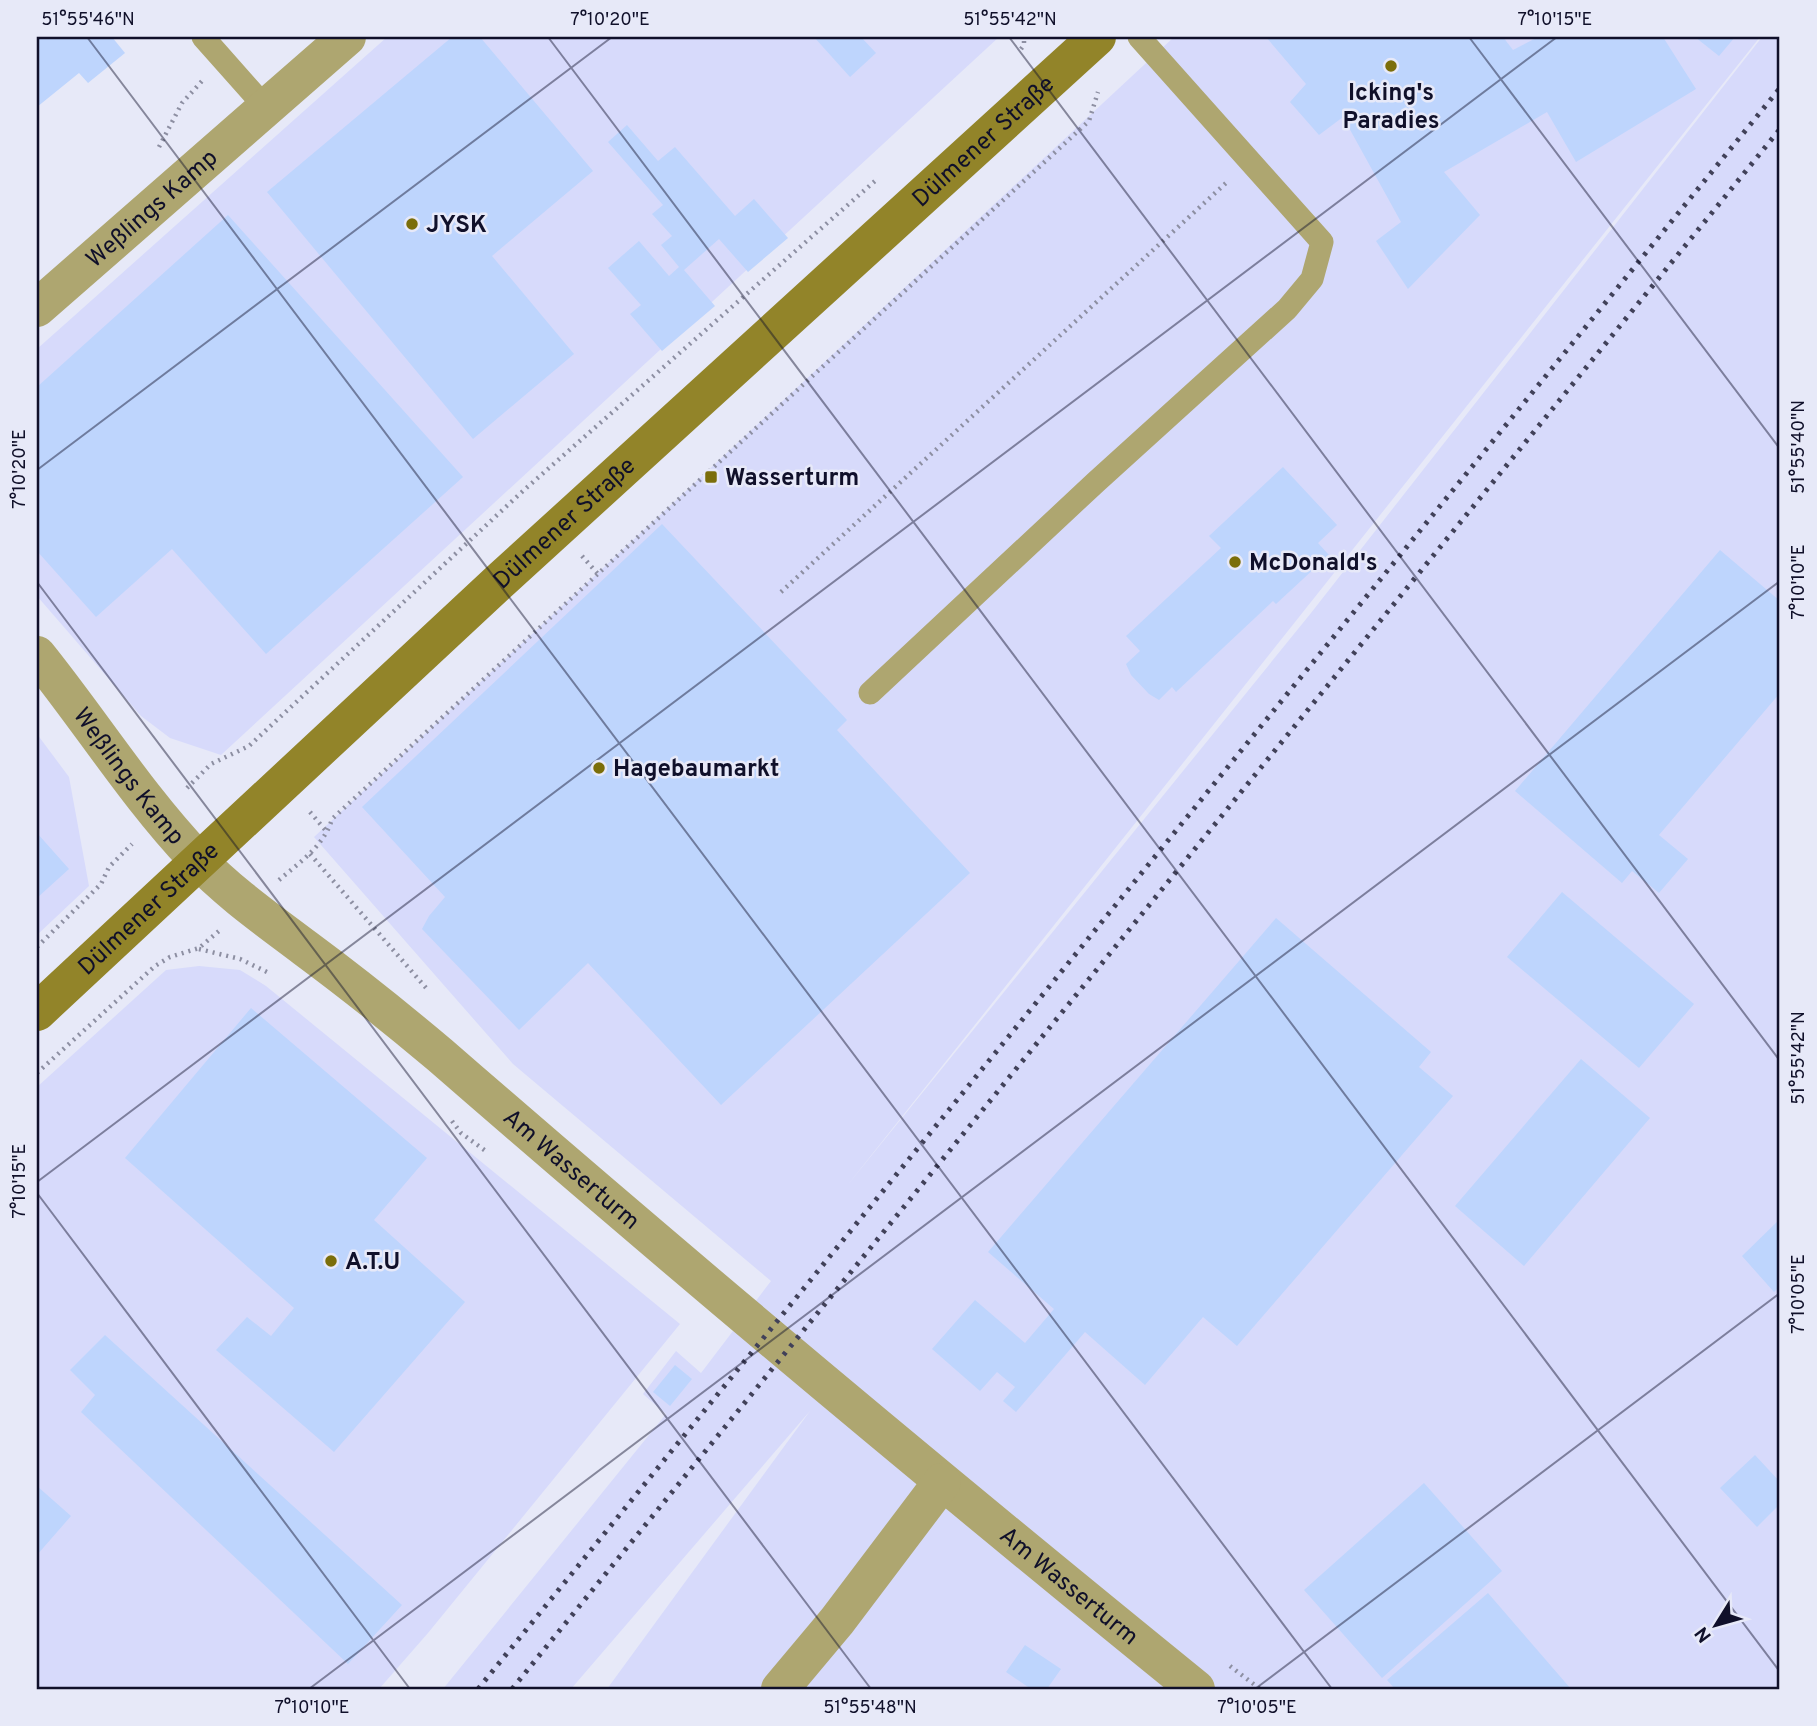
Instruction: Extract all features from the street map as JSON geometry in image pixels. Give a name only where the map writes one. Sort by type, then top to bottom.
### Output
[{"type":"street","name":"Weßlings Kamp","points":[[37,308],[346,37]]},
{"type":"street","name":"Dülmener Straße","points":[[37,1012],[520,562],[1097,37]]},
{"type":"street","name":"Weßlings Kamp","points":[[37,655],[159,817],[198,861]]},
{"type":"street","name":"Am Wasserturm","points":[[198,861],[248,905],[357,987],[419,1038],[624,1216],[942,1482],[1196,1689]]},
{"type":"street","points":[[780,1689],[837,1621],[942,1482]]},
{"type":"lane","points":[[204,37],[266,108]]},
{"type":"lane","points":[[870,693],[944,627],[1096,482],[1287,309],[1312,279],[1322,242],[1139,37]]},
{"type":"path","points":[[1015,55],[1024,45],[1024,37]]},
{"type":"path","points":[[154,157],[183,103],[222,59]]},
{"type":"path","points":[[310,854],[328,833],[332,819],[1089,121],[1100,85]]},
{"type":"path","points":[[781,592],[1250,161]]},
{"type":"path","points":[[37,947],[101,884],[108,867],[211,764],[249,746],[524,490],[884,173]]},
{"type":"path","points":[[37,1073],[155,966],[170,957],[199,948]]},
{"type":"shaded area","points":[[387,37],[999,37],[221,755],[170,738],[141,716],[37,596],[37,349]]},
{"type":"shaded area","points":[[1174,37],[1760,37],[846,1187],[1311,613],[1762,37],[1780,37],[1780,1689],[607,1689],[810,1411],[571,1689],[443,1689],[666,1414],[643,1394],[676,1351],[701,1373],[771,1281],[513,1064],[314,837]]},
{"type":"shaded area","points":[[37,734],[69,777],[89,886],[37,935]]},
{"type":"shaded area","points":[[199,966],[240,970],[266,986],[680,1324],[428,1633],[379,1689],[37,1689],[37,1087],[166,970]]},
{"type":"building","points":[[37,37],[112,37],[125,53],[88,83],[79,73],[37,107]]},
{"type":"building","name":"JYSK","points":[[452,37],[480,37],[593,171],[492,256],[574,354],[473,439],[267,192]]},
{"type":"building","points":[[814,37],[861,37],[876,53],[850,77]]},
{"type":"building","points":[[1266,37],[1503,37],[1513,50],[1538,37],[1663,37],[1696,89],[1576,162],[1547,112],[1444,172],[1480,215],[1408,289],[1376,241],[1401,222],[1343,117],[1319,135],[1290,102],[1306,84]]},
{"type":"building","points":[[1695,37],[1735,37],[1719,56]]},
{"type":"building","points":[[627,125],[658,161],[675,147],[735,216],[754,199],[788,238],[748,272],[719,239],[684,270],[715,306],[662,351],[630,314],[641,305],[608,268],[639,241],[669,276],[679,267],[661,245],[672,236],[652,214],[663,205],[608,142]]},
{"type":"building","points":[[228,215],[463,477],[266,654],[172,549],[96,617],[37,551],[37,387]]},
{"type":"building","points":[[1283,467],[1337,525],[1318,543],[1329,555],[1276,604],[1273,601],[1176,692],[1172,687],[1159,700],[1149,694],[1131,675],[1126,664],[1140,651],[1126,636],[1221,548],[1209,536]]},
{"type":"building","name":"Hagebaumarkt","points":[[662,524],[847,720],[837,730],[970,873],[721,1105],[588,963],[519,1030],[422,929],[445,897],[362,807]]},
{"type":"building","points":[[1720,550],[1780,601],[1780,693],[1659,835],[1688,859],[1659,893],[1632,871],[1622,883],[1515,791]]},
{"type":"building","points":[[37,833],[69,869],[37,898]]},
{"type":"building","points":[[1562,892],[1694,1004],[1639,1068],[1507,957]]},
{"type":"building","points":[[1276,918],[1431,1052],[1419,1067],[1453,1096],[1237,1346],[1203,1317],[1145,1385],[1085,1332],[1016,1412],[1003,1401],[1015,1387],[997,1372],[980,1391],[932,1349],[975,1300],[1025,1343],[1054,1309],[988,1252]]},
{"type":"building","name":"A.T.U","points":[[251,1008],[427,1158],[374,1220],[465,1302],[334,1452],[216,1350],[247,1317],[271,1336],[294,1308],[125,1158]]},
{"type":"building","points":[[1581,1059],[1650,1118],[1524,1266],[1455,1206]]},
{"type":"building","points":[[1780,1219],[1780,1286],[1774,1292],[1742,1256]]},
{"type":"building","points":[[105,1335],[402,1605],[348,1664],[81,1412],[95,1395],[70,1370]]},
{"type":"building","points":[[675,1365],[692,1379],[670,1406],[653,1392]]},
{"type":"building","points":[[1755,1455],[1780,1482],[1780,1504],[1757,1527],[1720,1488]]},
{"type":"building","points":[[1424,1483],[1502,1571],[1382,1678],[1304,1590]]},
{"type":"building","points":[[37,1486],[71,1516],[37,1555]]},
{"type":"building","points":[[1488,1593],[1571,1689],[1395,1689],[1387,1680]]},
{"type":"building","points":[[1025,1645],[1061,1669],[1047,1689],[1031,1689],[1006,1672]]},
{"type":"railway","points":[[478,1689],[1780,88]]},
{"type":"railway","points":[[512,1689],[1780,129]]},
{"type":"place","name":"Icking's Paradies","points":[[1391,66]]},
{"type":"place","name":"JYSK","points":[[412,224]]},
{"type":"place","name":"Wasserturm","points":[[711,477]]},
{"type":"place","name":"McDonald's","points":[[1235,562]]},
{"type":"place","name":"Hagebaumarkt","points":[[599,768]]},
{"type":"place","name":"A.T.U","points":[[331,1261]]}]
